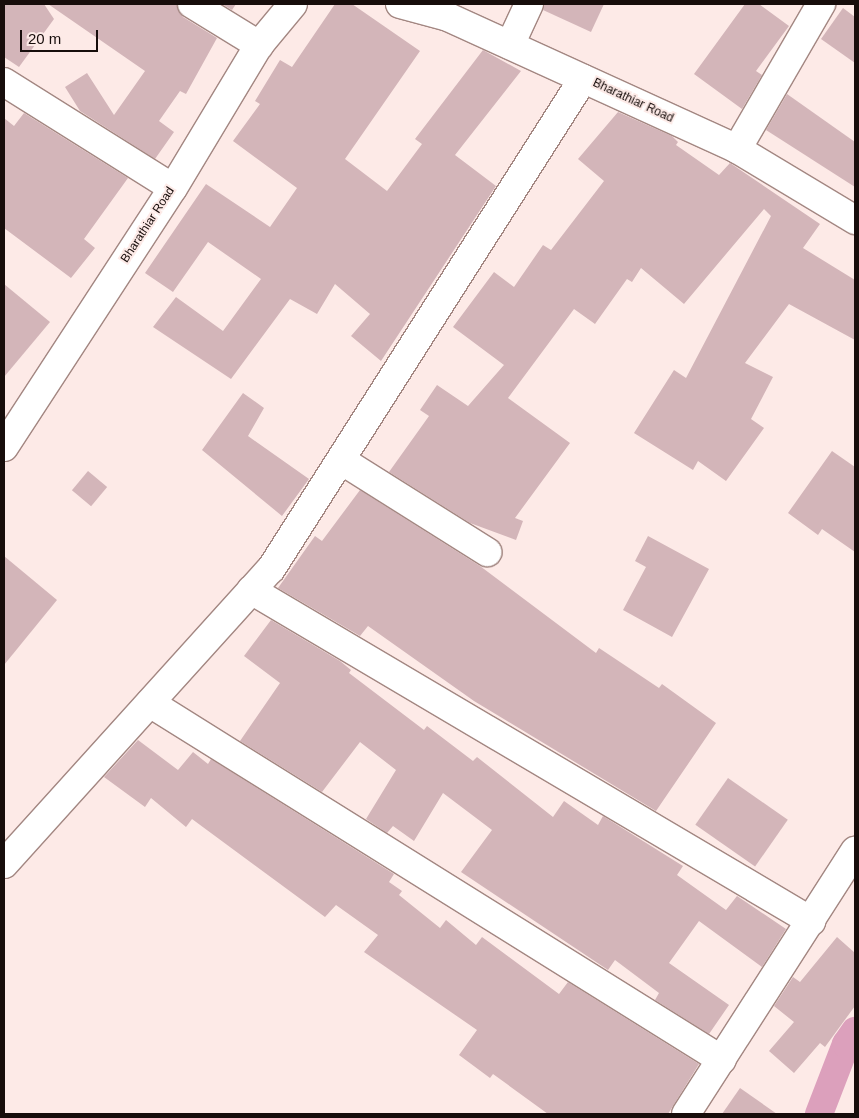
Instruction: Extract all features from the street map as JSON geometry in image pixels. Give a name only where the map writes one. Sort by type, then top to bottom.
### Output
[{"type":"street","points":[[192,4],[259,45]]},
{"type":"street","name":"Bharathiar Road","points":[[4,447],[173,188],[259,45],[293,4]]},
{"type":"street","name":"Bharathiar Road","points":[[400,4],[448,17],[737,149],[855,220]]},
{"type":"street","points":[[510,45],[529,4]]},
{"type":"street","points":[[737,149],[822,4]]},
{"type":"street","points":[[4,864],[271,569],[583,79]]},
{"type":"street","points":[[5,84],[173,188]]},
{"type":"street","points":[[341,460],[487,552]]},
{"type":"street","points":[[251,590],[811,921]]},
{"type":"street","points":[[150,703],[722,1060]]},
{"type":"street","points":[[686,1114],[855,851]]},
{"type":"building","points":[[4,4],[44,4],[54,19],[19,67],[4,57]]},
{"type":"building","points":[[48,4],[176,4],[183,17],[217,38],[186,94],[180,91],[159,121],[174,132],[155,159],[80,111],[65,87],[87,73],[114,115],[145,71]]},
{"type":"building","points":[[222,4],[236,4],[232,10]]},
{"type":"building","points":[[335,4],[352,4],[420,51],[345,159],[387,191],[422,144],[415,139],[483,50],[521,71],[455,155],[496,186],[381,361],[351,336],[370,314],[335,284],[317,314],[290,299],[231,379],[153,327],[176,297],[223,331],[261,279],[208,242],[173,292],[145,273],[206,184],[270,227],[297,188],[233,141],[260,104],[255,101],[280,60],[292,67]]},
{"type":"building","points":[[544,4],[604,4],[591,32],[543,10]]},
{"type":"building","points":[[745,4],[759,4],[789,26],[756,71],[762,75],[742,109],[694,74]]},
{"type":"building","points":[[843,8],[855,17],[855,63],[821,39]]},
{"type":"building","points":[[787,94],[855,142],[855,187],[766,130]]},
{"type":"building","points":[[618,112],[672,136],[678,142],[676,145],[719,175],[730,163],[820,224],[803,248],[855,280],[855,340],[789,304],[745,363],[773,377],[751,419],[764,428],[726,481],[698,461],[693,470],[634,433],[674,370],[686,378],[771,216],[764,209],[684,304],[641,268],[632,282],[627,279],[595,324],[574,309],[508,398],[570,443],[515,518],[523,521],[516,540],[470,523],[389,472],[429,416],[420,410],[437,385],[468,406],[504,365],[453,327],[494,272],[514,287],[543,245],[551,250],[604,181],[578,159]]},
{"type":"building","points":[[24,113],[128,178],[84,239],[95,248],[71,278],[4,228],[4,118],[14,126]]},
{"type":"building","points":[[4,284],[50,322],[4,377]]},
{"type":"building","points":[[243,393],[264,408],[248,436],[309,479],[282,516],[202,450]]},
{"type":"building","points":[[832,451],[855,467],[855,552],[822,529],[818,535],[788,513]]},
{"type":"building","points":[[88,471],[107,487],[91,506],[72,490]]},
{"type":"building","points":[[360,490],[480,566],[596,653],[599,648],[659,688],[662,684],[716,723],[656,811],[474,701],[368,626],[360,636],[278,588],[315,536],[322,541]]},
{"type":"building","points":[[648,536],[709,569],[672,637],[623,610],[646,567],[635,561]]},
{"type":"building","points":[[4,556],[57,600],[4,665]]},
{"type":"building","points":[[271,620],[340,661],[351,670],[349,673],[424,730],[427,726],[473,761],[477,757],[553,817],[564,801],[598,825],[603,816],[683,866],[677,875],[726,910],[737,896],[786,929],[762,967],[699,921],[669,963],[729,1005],[709,1034],[655,1000],[659,993],[615,960],[608,970],[461,872],[492,830],[443,793],[414,841],[393,826],[387,833],[366,819],[396,770],[360,742],[322,792],[240,741],[280,683],[244,656]]},
{"type":"building","points":[[138,740],[178,770],[193,752],[208,764],[211,759],[394,874],[389,882],[402,891],[399,895],[440,928],[446,920],[476,945],[482,937],[559,994],[568,982],[699,1064],[668,1114],[548,1114],[493,1074],[490,1078],[459,1055],[477,1030],[364,952],[378,935],[336,905],[325,917],[192,819],[186,827],[151,798],[145,807],[104,777]]},
{"type":"building","points":[[728,778],[788,820],[755,867],[695,825]]},
{"type":"building","points":[[837,937],[855,953],[855,1006],[825,1047],[820,1043],[794,1073],[769,1051],[794,1022],[774,1006],[793,977],[800,982]]},
{"type":"building","points":[[740,1088],[777,1114],[722,1114]]},
{"type":"waterway","points":[[819,1114],[846,1044],[855,1031]]}]
